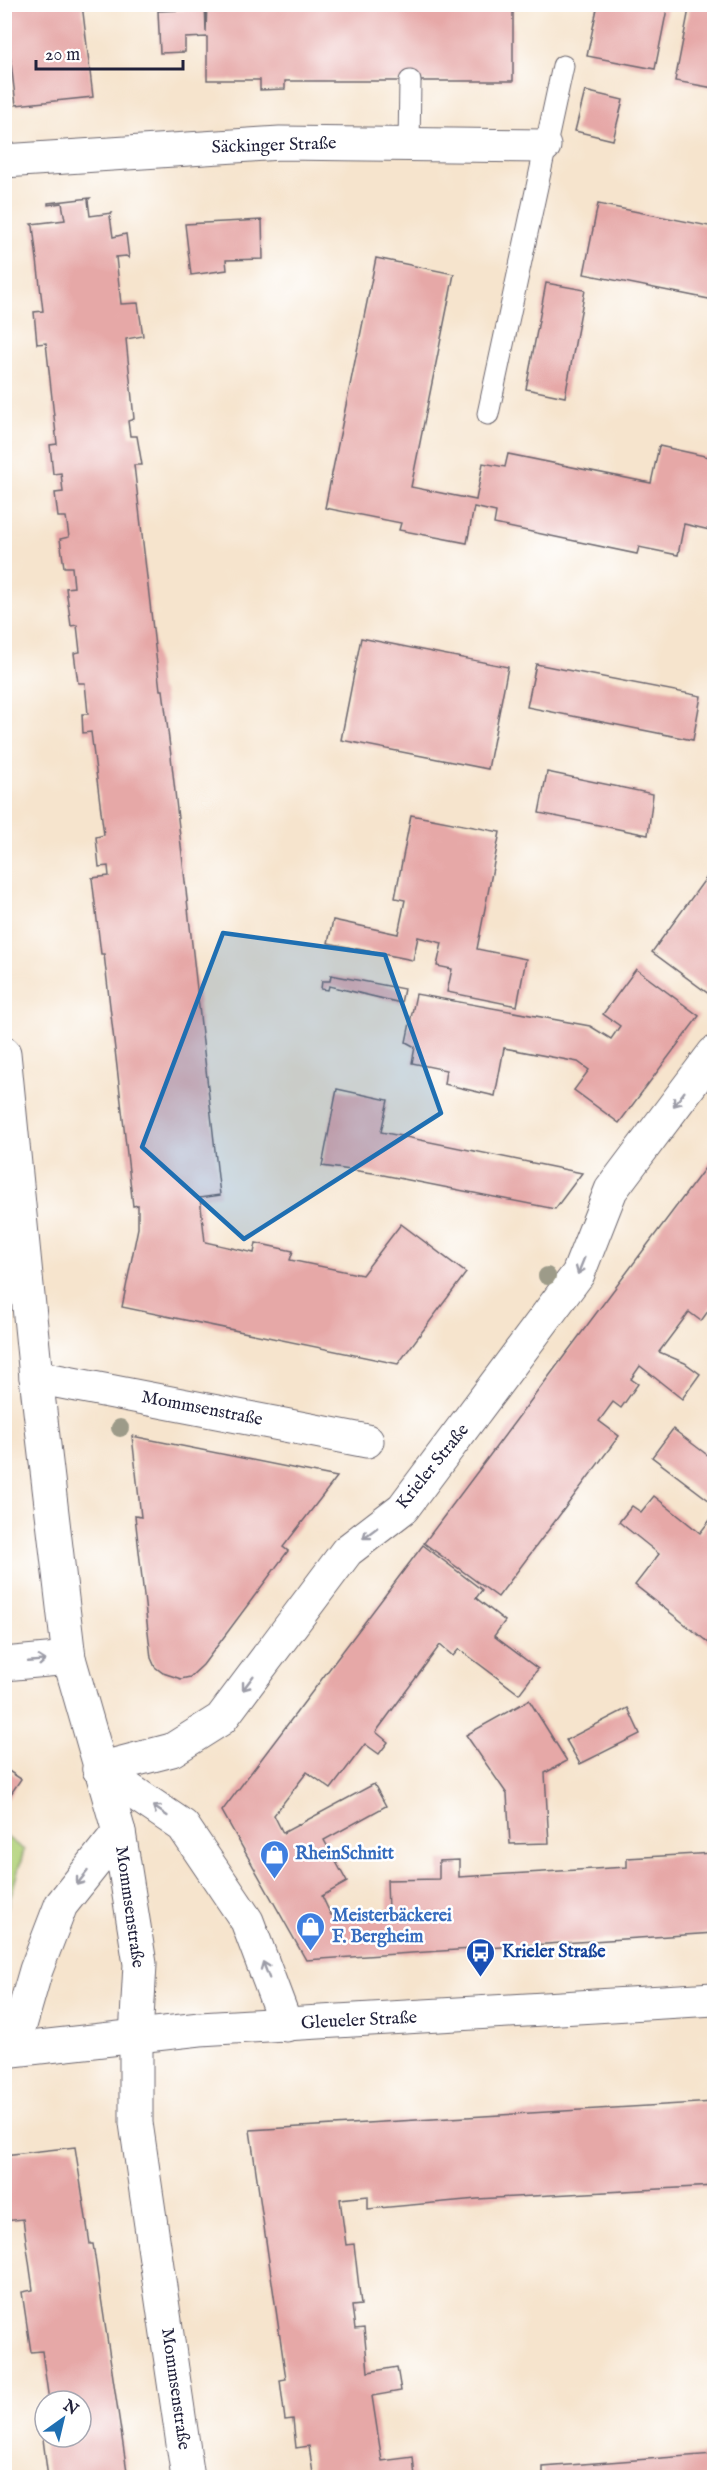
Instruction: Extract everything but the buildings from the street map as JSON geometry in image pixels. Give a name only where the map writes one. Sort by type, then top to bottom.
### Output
[{"type":"street","name":"Säckinger Straße","points":[[4,161],[280,143],[544,146]]},
{"type":"street","name":"Mommsenstraße","points":[[4,1053],[36,1377],[69,1658],[118,1832],[140,1964],[136,2037],[136,2123],[188,2478]]},
{"type":"street","name":"Krieler Straße","points":[[99,1769],[172,1749],[221,1719],[347,1551],[403,1508],[578,1274],[611,1190],[714,1053]]},
{"type":"street","name":"Mommsenstraße","points":[[36,1377],[367,1441]]},
{"type":"street","points":[[4,1664],[69,1658]]},
{"type":"street","points":[[99,1769],[183,1826],[247,1921],[286,2025]]},
{"type":"street","points":[[9,2051],[61,1905],[118,1832]]},
{"type":"street","name":"Gleueler Straße","points":[[9,2051],[200,2029],[714,1999]]},
{"type":"lane","points":[[488,414],[563,66]]},
{"type":"lane","points":[[409,145],[410,81]]},
{"type":"highlighted area","points":[[223,933],[385,955],[441,1113],[244,1239],[142,1147]]},
{"type":"green space","points":[[5,1836],[24,1850],[5,1916]]},
{"type":"place","name":"RheinSchnitt","points":[[274,1880]]},
{"type":"place","name":"Meisterbäckerei F. Bergheim","points":[[311,1952]]},
{"type":"place","name":"Krieler Straße","points":[[481,1978]]}]
